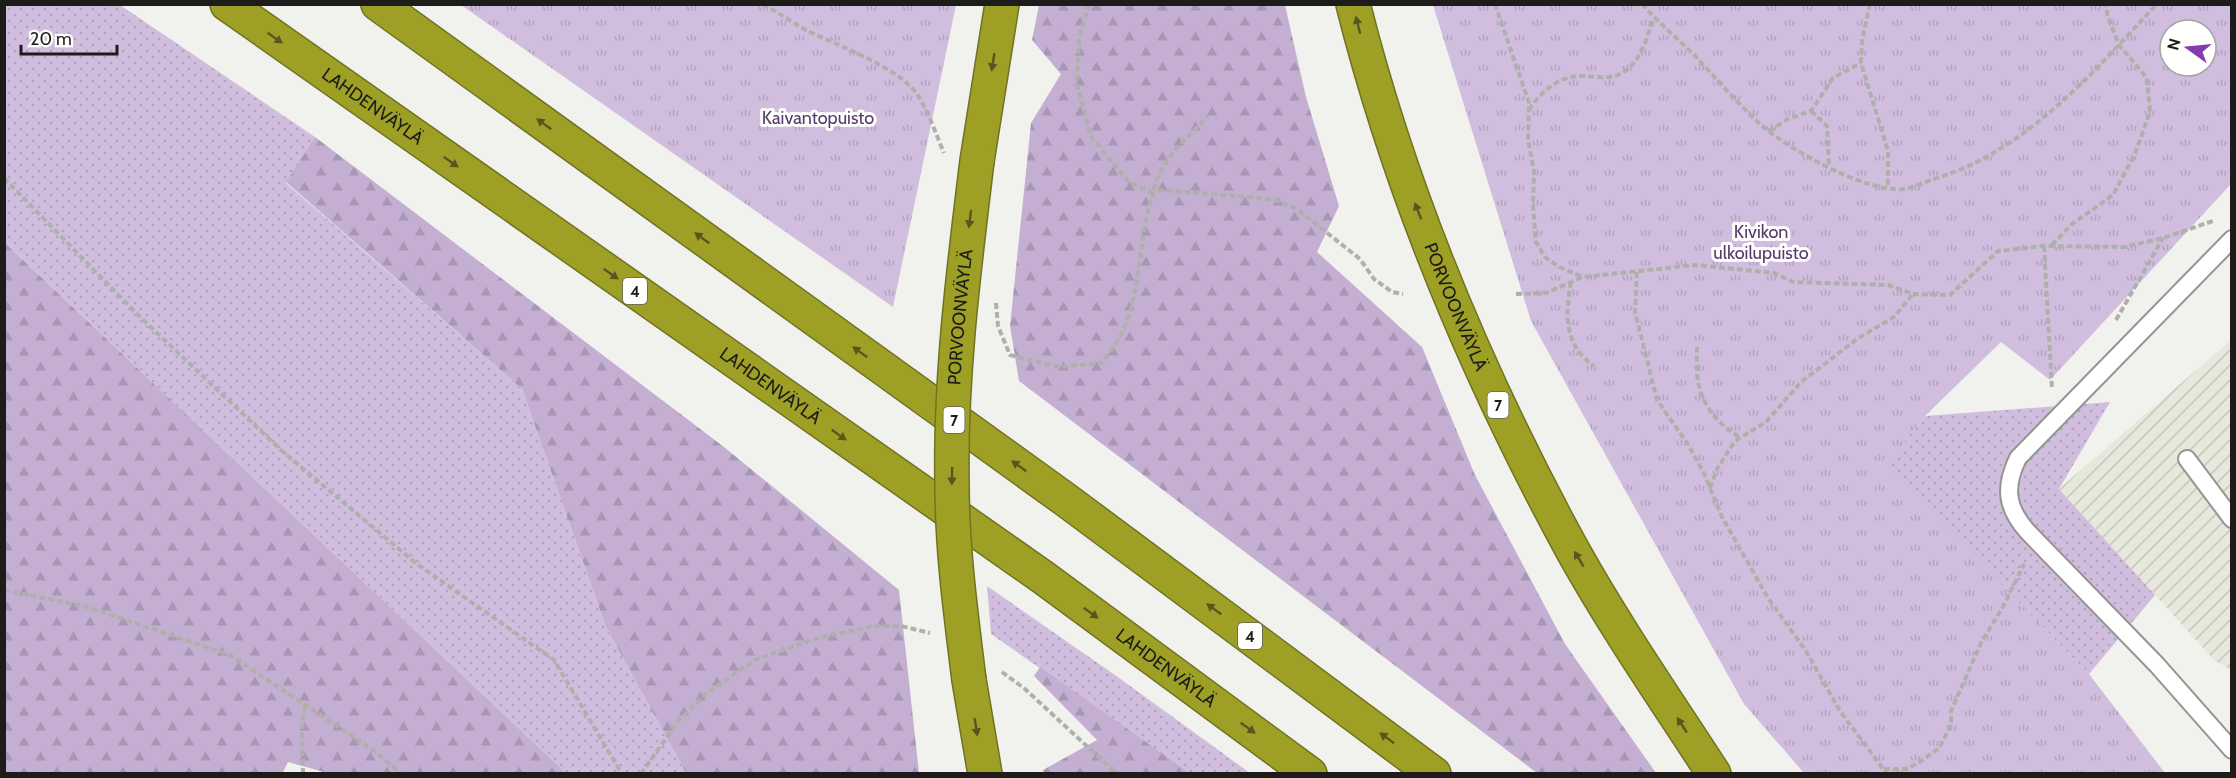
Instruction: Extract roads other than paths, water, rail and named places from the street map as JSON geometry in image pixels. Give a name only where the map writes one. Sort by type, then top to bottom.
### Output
[{"type":"highway","name":"LAHDENVÄYLÄ","points":[[227,4],[1044,578],[1310,774]]},
{"type":"highway","name":"4","points":[[378,4],[1066,500],[1434,774]]},
{"type":"highway","name":"PORVOONVÄYLÄ","points":[[985,774],[969,680],[958,585],[952,484],[962,278],[977,161],[1002,4]]},
{"type":"highway","name":"PORVOONVÄYLÄ","points":[[1353,4],[1401,165],[1452,296],[1505,421],[1574,552],[1634,651],[1714,774]]},
{"type":"lane","points":[[2232,239],[2018,458],[2011,472],[2008,489],[2010,504],[2016,519],[2157,665],[2232,750]]},
{"type":"lane","points":[[2187,459],[2232,519]]},
{"type":"park label","name":"Kaivantopuisto","points":[[818,118]]},
{"type":"park label","name":"Kivikon ulkoilupuisto","points":[[1761,242]]}]
